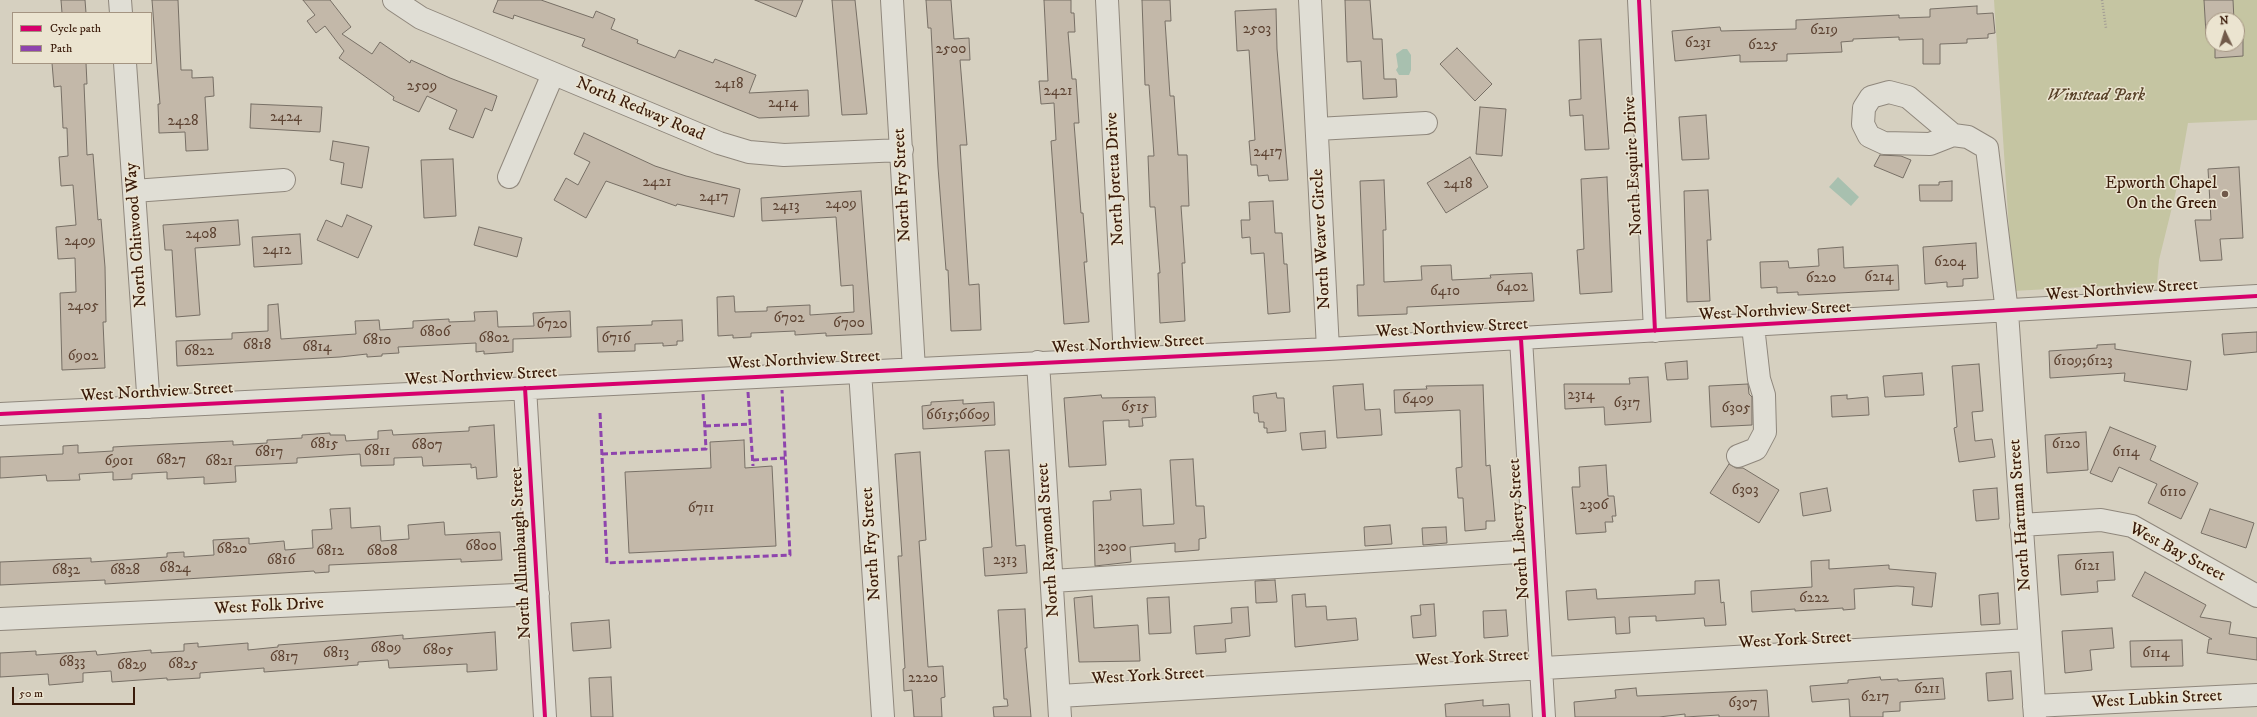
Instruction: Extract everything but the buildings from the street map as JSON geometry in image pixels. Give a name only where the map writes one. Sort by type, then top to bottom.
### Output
[{"type":"street","points":[[120,0],[121,12]]},
{"type":"street","name":"North Redway Road","points":[[394,0],[421,18],[719,143],[749,152],[784,155],[902,150]]},
{"type":"street","name":"North Fry Street","points":[[892,0],[914,369]]},
{"type":"street","name":"North Joretta Drive","points":[[1107,0],[1125,359]]},
{"type":"street","name":"North Weaver Circle","points":[[1310,0],[1328,349]]},
{"type":"street","name":"North Esquire Drive","points":[[1639,0],[1655,331]]},
{"type":"street","name":"North Chitwood Way","points":[[125,64],[149,407]]},
{"type":"street","points":[[509,177],[553,74]]},
{"type":"street","points":[[1317,129],[1426,123]]},
{"type":"street","name":"North Hartman Street","points":[[1954,135],[1968,137],[1987,148],[2006,312],[2034,711]]},
{"type":"street","points":[[134,191],[284,180]]},
{"type":"street","name":"West Northview Street","points":[[0,414],[1521,339],[2006,312],[2257,296]]},
{"type":"street","points":[[1738,456],[1756,449],[1765,432],[1764,395],[1759,379],[1753,326]]},
{"type":"street","name":"North Liberty Street","points":[[1521,339],[1544,717]]},
{"type":"street","name":"North Raymond Street","points":[[1038,362],[1060,717]]},
{"type":"street","name":"North Fry Street","points":[[860,372],[883,717]]},
{"type":"street","name":"North Allumbaugh Street","points":[[525,388],[545,717]]},
{"type":"street","name":"West Bay Street","points":[[2021,525],[2101,520],[2132,526],[2257,596]]},
{"type":"street","points":[[1052,581],[1534,551]]},
{"type":"street","name":"West Folk Drive","points":[[0,620],[538,594]]},
{"type":"street","name":"West York Street","points":[[1059,696],[2030,640]]},
{"type":"street","name":"West Lubkin Street","points":[[2034,711],[2257,695]]},
{"type":"path","points":[[2102,0],[2106,28]]},
{"type":"green space","name":"Winstead Park","points":[[1994,0],[2257,0],[2257,120],[2188,123],[2176,191],[2159,260],[2157,283],[2013,291]]},
{"type":"shaded area","points":[[1403,49],[1407,49],[1411,55],[1411,70],[1409,75],[1399,75],[1396,70],[1398,67],[1396,54]]},
{"type":"shaded area","points":[[1838,177],[1859,197],[1851,206],[1829,187]]},
{"type":"marked path","points":[[600,413],[607,563],[790,555],[782,390]]},
{"type":"marked path","points":[[748,392],[753,466]]},
{"type":"marked path","points":[[602,454],[706,449],[703,394]]},
{"type":"marked path","points":[[705,426],[750,424]]},
{"type":"marked path","points":[[753,460],[785,458]]},
{"type":"cycle path","points":[[1639,0],[1655,331]]},
{"type":"cycle path","points":[[0,414],[1328,349],[2257,296]]},
{"type":"cycle path","points":[[1521,339],[1544,717]]},
{"type":"cycle path","points":[[525,388],[545,717]]},
{"type":"place","name":"Epworth Chapel On the Green","points":[[2225,194]]}]
